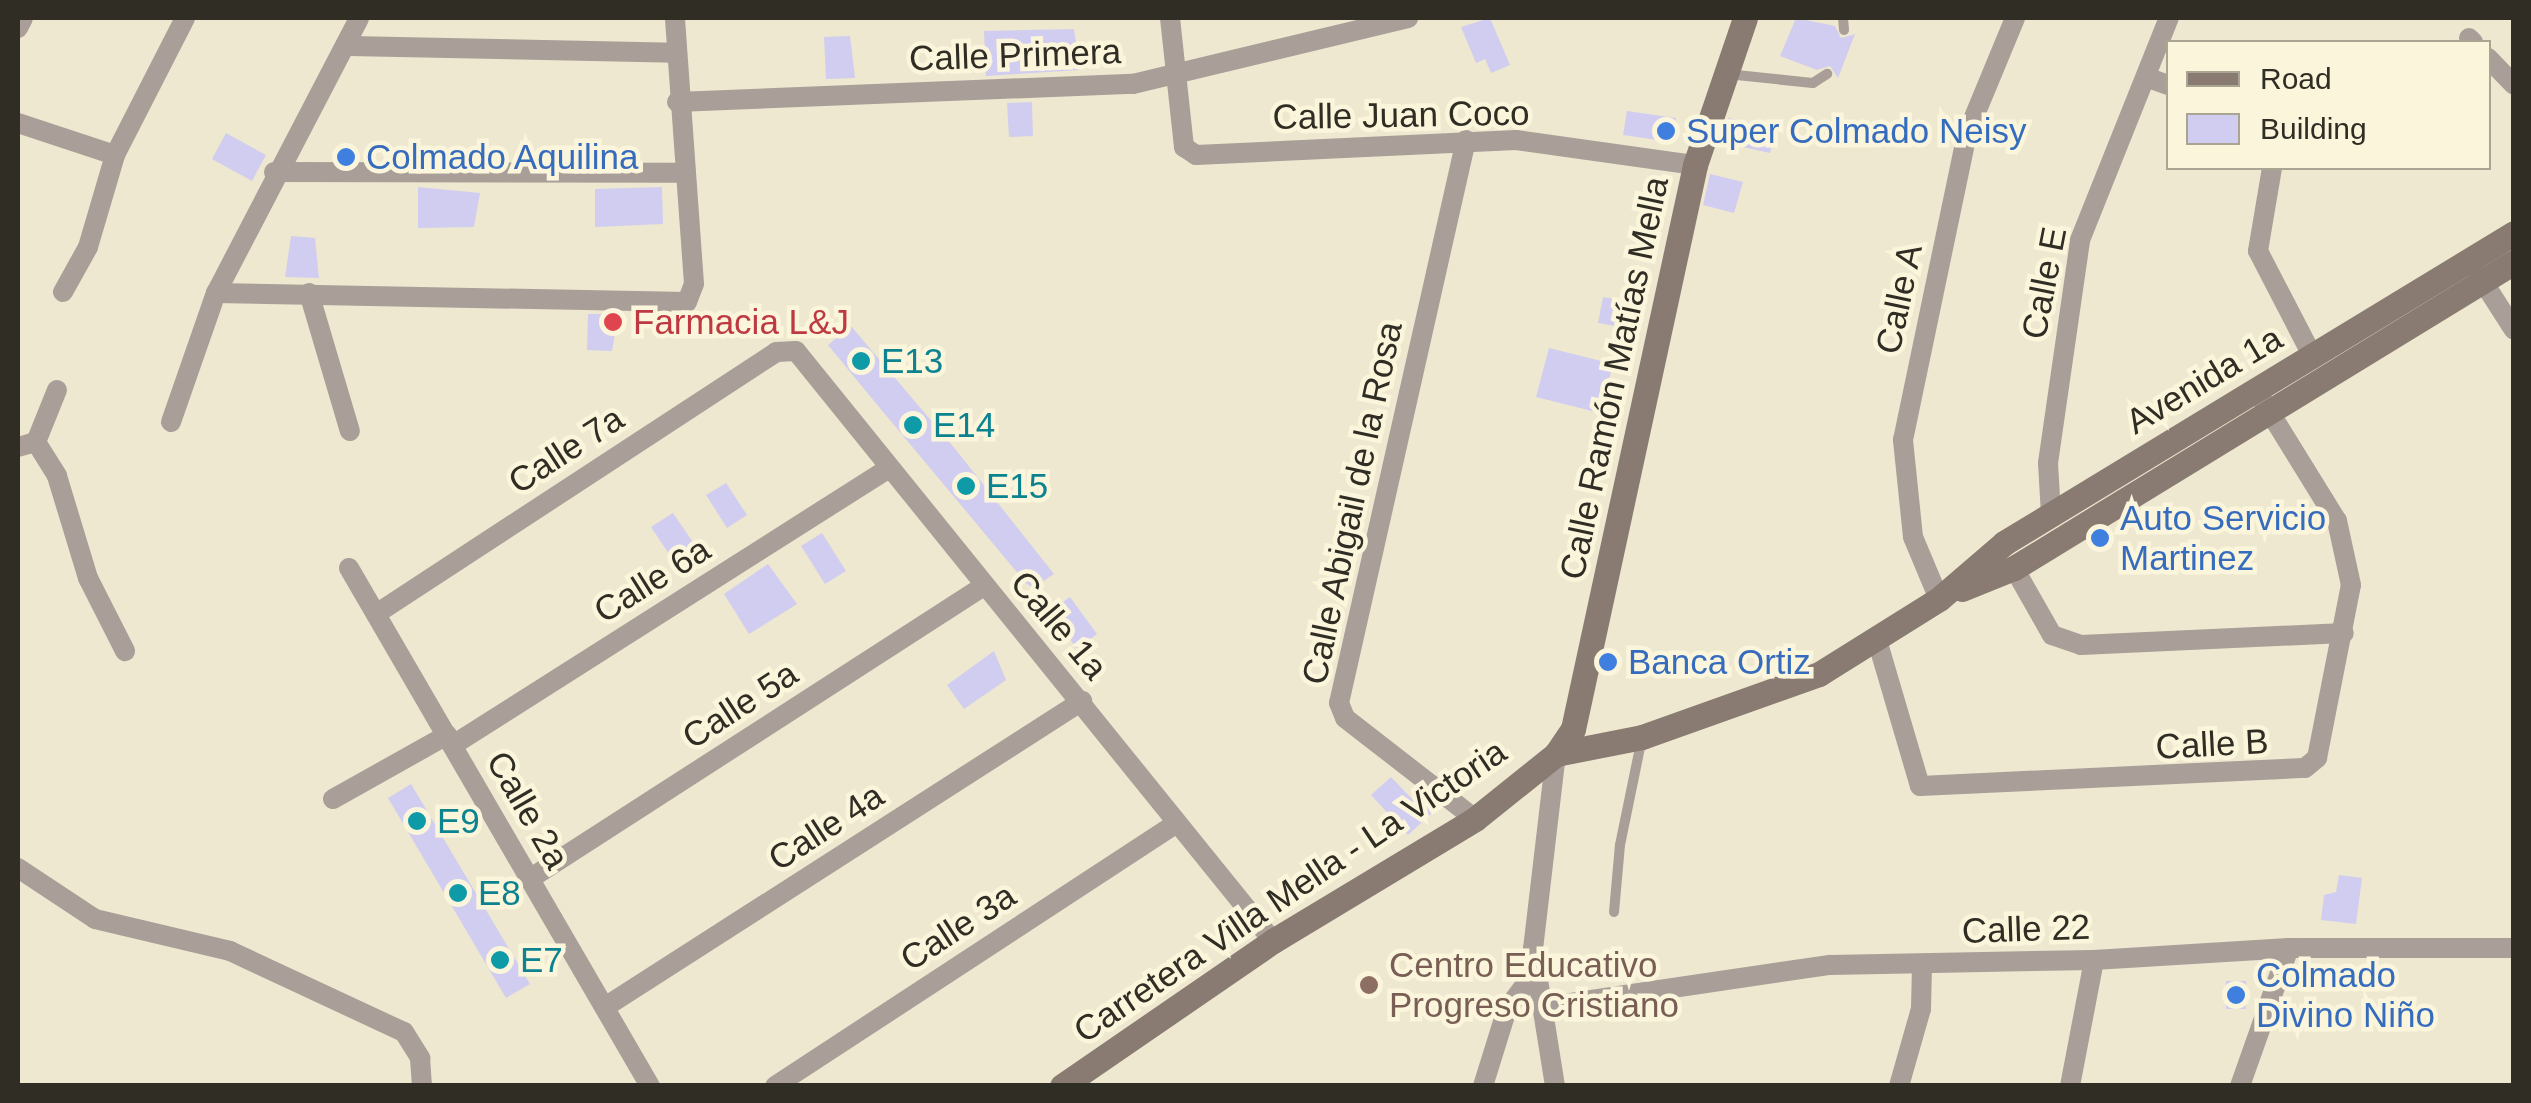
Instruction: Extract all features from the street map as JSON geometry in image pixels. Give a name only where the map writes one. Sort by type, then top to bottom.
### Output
[{"type":"main road","name":"Calle Ramón Matías Mella","points":[[1556,754],[1572,729],[1695,165],[1740,22]]},
{"type":"main road","name":"Avenida 1a","points":[[1939,599],[2014,568],[2268,411],[2476,270],[2514,233]]},
{"type":"main road","name":"Avenida 1a","points":[[1556,754],[1642,738],[1776,693],[1877,640],[1939,599],[2004,543],[2255,387],[2476,270],[2514,262]]},
{"type":"main road","name":"Carretera Villa Mella - La Victoria","points":[[1062,1086],[1273,941],[1475,819],[1556,754]]},
{"type":"street","points":[[18,28],[23,18]]},
{"type":"street","points":[[62,292],[88,247],[115,154],[185,18]]},
{"type":"street","points":[[170,422],[216,293],[274,172],[349,46],[359,18]]},
{"type":"street","points":[[216,293],[687,302],[694,284],[681,173],[675,18]]},
{"type":"street","name":"Calle Juan Coco","points":[[1170,18],[1184,147],[1196,155],[1516,140],[1695,165]]},
{"type":"street","name":"Calle Primera","points":[[677,102],[1133,84],[1355,23],[1408,18]]},
{"type":"street","name":"Calle A","points":[[1939,599],[1913,538],[1903,440],[1968,134],[2014,18]]},
{"type":"street","name":"Calle E","points":[[2051,515],[2048,464],[2080,240],[2169,18]]},
{"type":"street","points":[[349,46],[675,53]]},
{"type":"street","points":[[2491,61],[2514,85]]},
{"type":"street","points":[[2146,77],[2166,84]]},
{"type":"street","points":[[18,123],[115,154]]},
{"type":"street","name":"Calle Abigail de la Rosa","points":[[1466,140],[1338,704],[1345,718],[1475,819]]},
{"type":"street","points":[[2272,170],[2258,251],[2312,354]]},
{"type":"street","points":[[274,172],[681,173]]},
{"type":"street","points":[[2476,270],[2514,330]]},
{"type":"street","points":[[309,292],[350,431]]},
{"type":"street","name":"Calle 1a","points":[[796,351],[886,470],[1082,702],[1273,941]]},
{"type":"street","name":"Calle 7a","points":[[376,614],[776,352],[796,351]]},
{"type":"street","name":"Calle B","points":[[1877,640],[1913,776],[1932,789],[2294,773],[2316,758],[2351,584],[2338,521],[2255,387]]},
{"type":"street","points":[[57,390],[27,445],[56,476],[88,578],[125,651]]},
{"type":"street","name":"Calle 6a","points":[[333,799],[450,740],[886,470]]},
{"type":"street","name":"Calle 2a","points":[[349,568],[650,1086]]},
{"type":"street","points":[[2014,568],[2052,635],[2082,644],[2344,633]]},
{"type":"street","name":"Calle 5a","points":[[531,878],[984,586]]},
{"type":"street","name":"Calle 4a","points":[[605,1007],[1082,702]]},
{"type":"street","points":[[1555,1086],[1537,970],[1538,892],[1556,754]]},
{"type":"street","name":"Calle 3a","points":[[775,1086],[1177,822]]},
{"type":"street","points":[[18,868],[95,919],[230,950],[404,1032],[420,1058],[422,1086]]},
{"type":"street","points":[[2240,1086],[2289,948]]},
{"type":"street","name":"Calle 22","points":[[1544,1007],[1830,965],[2094,960],[2289,948],[2514,948]]},
{"type":"street","points":[[2070,1086],[2094,960]]},
{"type":"street","points":[[1899,1086],[1921,1009],[1922,964]]},
{"type":"street","points":[[1484,1086],[1506,1009],[1537,970]]},
{"type":"lane","points":[[1723,73],[1812,84],[1827,74]]},
{"type":"lane","points":[[1614,912],[1620,845],[1642,738]]},
{"type":"building","points":[[1490,18],[1510,65],[1491,73],[1485,59],[1476,63],[1461,27]]},
{"type":"building","points":[[1796,18],[1835,26],[1841,38],[1855,34],[1838,78],[1830,66],[1817,70],[1780,56]]},
{"type":"building","points":[[1074,29],[1080,70],[986,76],[984,31]]},
{"type":"building","points":[[850,36],[855,78],[826,79],[824,37]]},
{"type":"building","points":[[1032,102],[1033,136],[1009,137],[1007,103]]},
{"type":"building","points":[[1627,111],[1676,118],[1672,142],[1623,135]]},
{"type":"building","points":[[1728,118],[1776,128],[1770,153],[1720,142]]},
{"type":"building","points":[[226,133],[266,155],[252,181],[212,159]]},
{"type":"building","points":[[1710,174],[1743,182],[1734,213],[1703,205]]},
{"type":"building","points":[[418,187],[480,193],[474,227],[418,228]]},
{"type":"building","points":[[662,187],[663,224],[595,227],[595,189]]},
{"type":"building","points":[[291,236],[315,238],[319,278],[285,277]]},
{"type":"building","points":[[1603,297],[1626,301],[1621,327],[1598,323]]},
{"type":"building","points":[[588,314],[618,314],[612,351],[587,350]]},
{"type":"building","points":[[851,326],[1054,574],[1033,588],[1026,583],[828,345]]},
{"type":"building","points":[[1549,348],[1613,364],[1600,413],[1536,397]]},
{"type":"building","points":[[726,483],[747,515],[727,528],[706,495]]},
{"type":"building","points":[[673,513],[701,554],[679,569],[651,527]]},
{"type":"building","points":[[822,533],[846,571],[825,584],[801,546]]},
{"type":"building","points":[[768,564],[797,604],[749,634],[724,594]]},
{"type":"building","points":[[1070,597],[1097,634],[1077,649],[1050,611]]},
{"type":"building","points":[[994,651],[1006,680],[964,709],[947,685]]},
{"type":"building","points":[[1391,777],[1416,803],[1422,798],[1434,811],[1408,835],[1371,795]]},
{"type":"building","points":[[411,784],[530,984],[506,998],[388,798]]},
{"type":"building","points":[[2339,875],[2362,878],[2356,924],[2321,920],[2324,895],[2336,892]]},
{"type":"building","name":"Colmado Divino Niño","points":[[2226,981],[2246,981],[2246,1009],[2226,1009]]},
{"type":"place","name":"Super Colmado Neisy","points":[[1666,131]]},
{"type":"place","name":"Colmado Aquilina","points":[[346,157]]},
{"type":"place","name":"Farmacia L&J","points":[[613,322]]},
{"type":"place","name":"E13","points":[[861,361]]},
{"type":"place","name":"E14","points":[[913,425]]},
{"type":"place","name":"E15","points":[[966,486]]},
{"type":"place","name":"Auto Servicio Martinez","points":[[2100,538]]},
{"type":"place","name":"Banca Ortiz","points":[[1608,662]]},
{"type":"place","name":"E9","points":[[417,821]]},
{"type":"place","name":"E8","points":[[458,893]]},
{"type":"place","name":"E7","points":[[500,960]]},
{"type":"place","name":"Centro Educativo Progreso Cristiano","points":[[1369,985]]},
{"type":"place","name":"Colmado Divino Niño","points":[[2236,995]]}]
